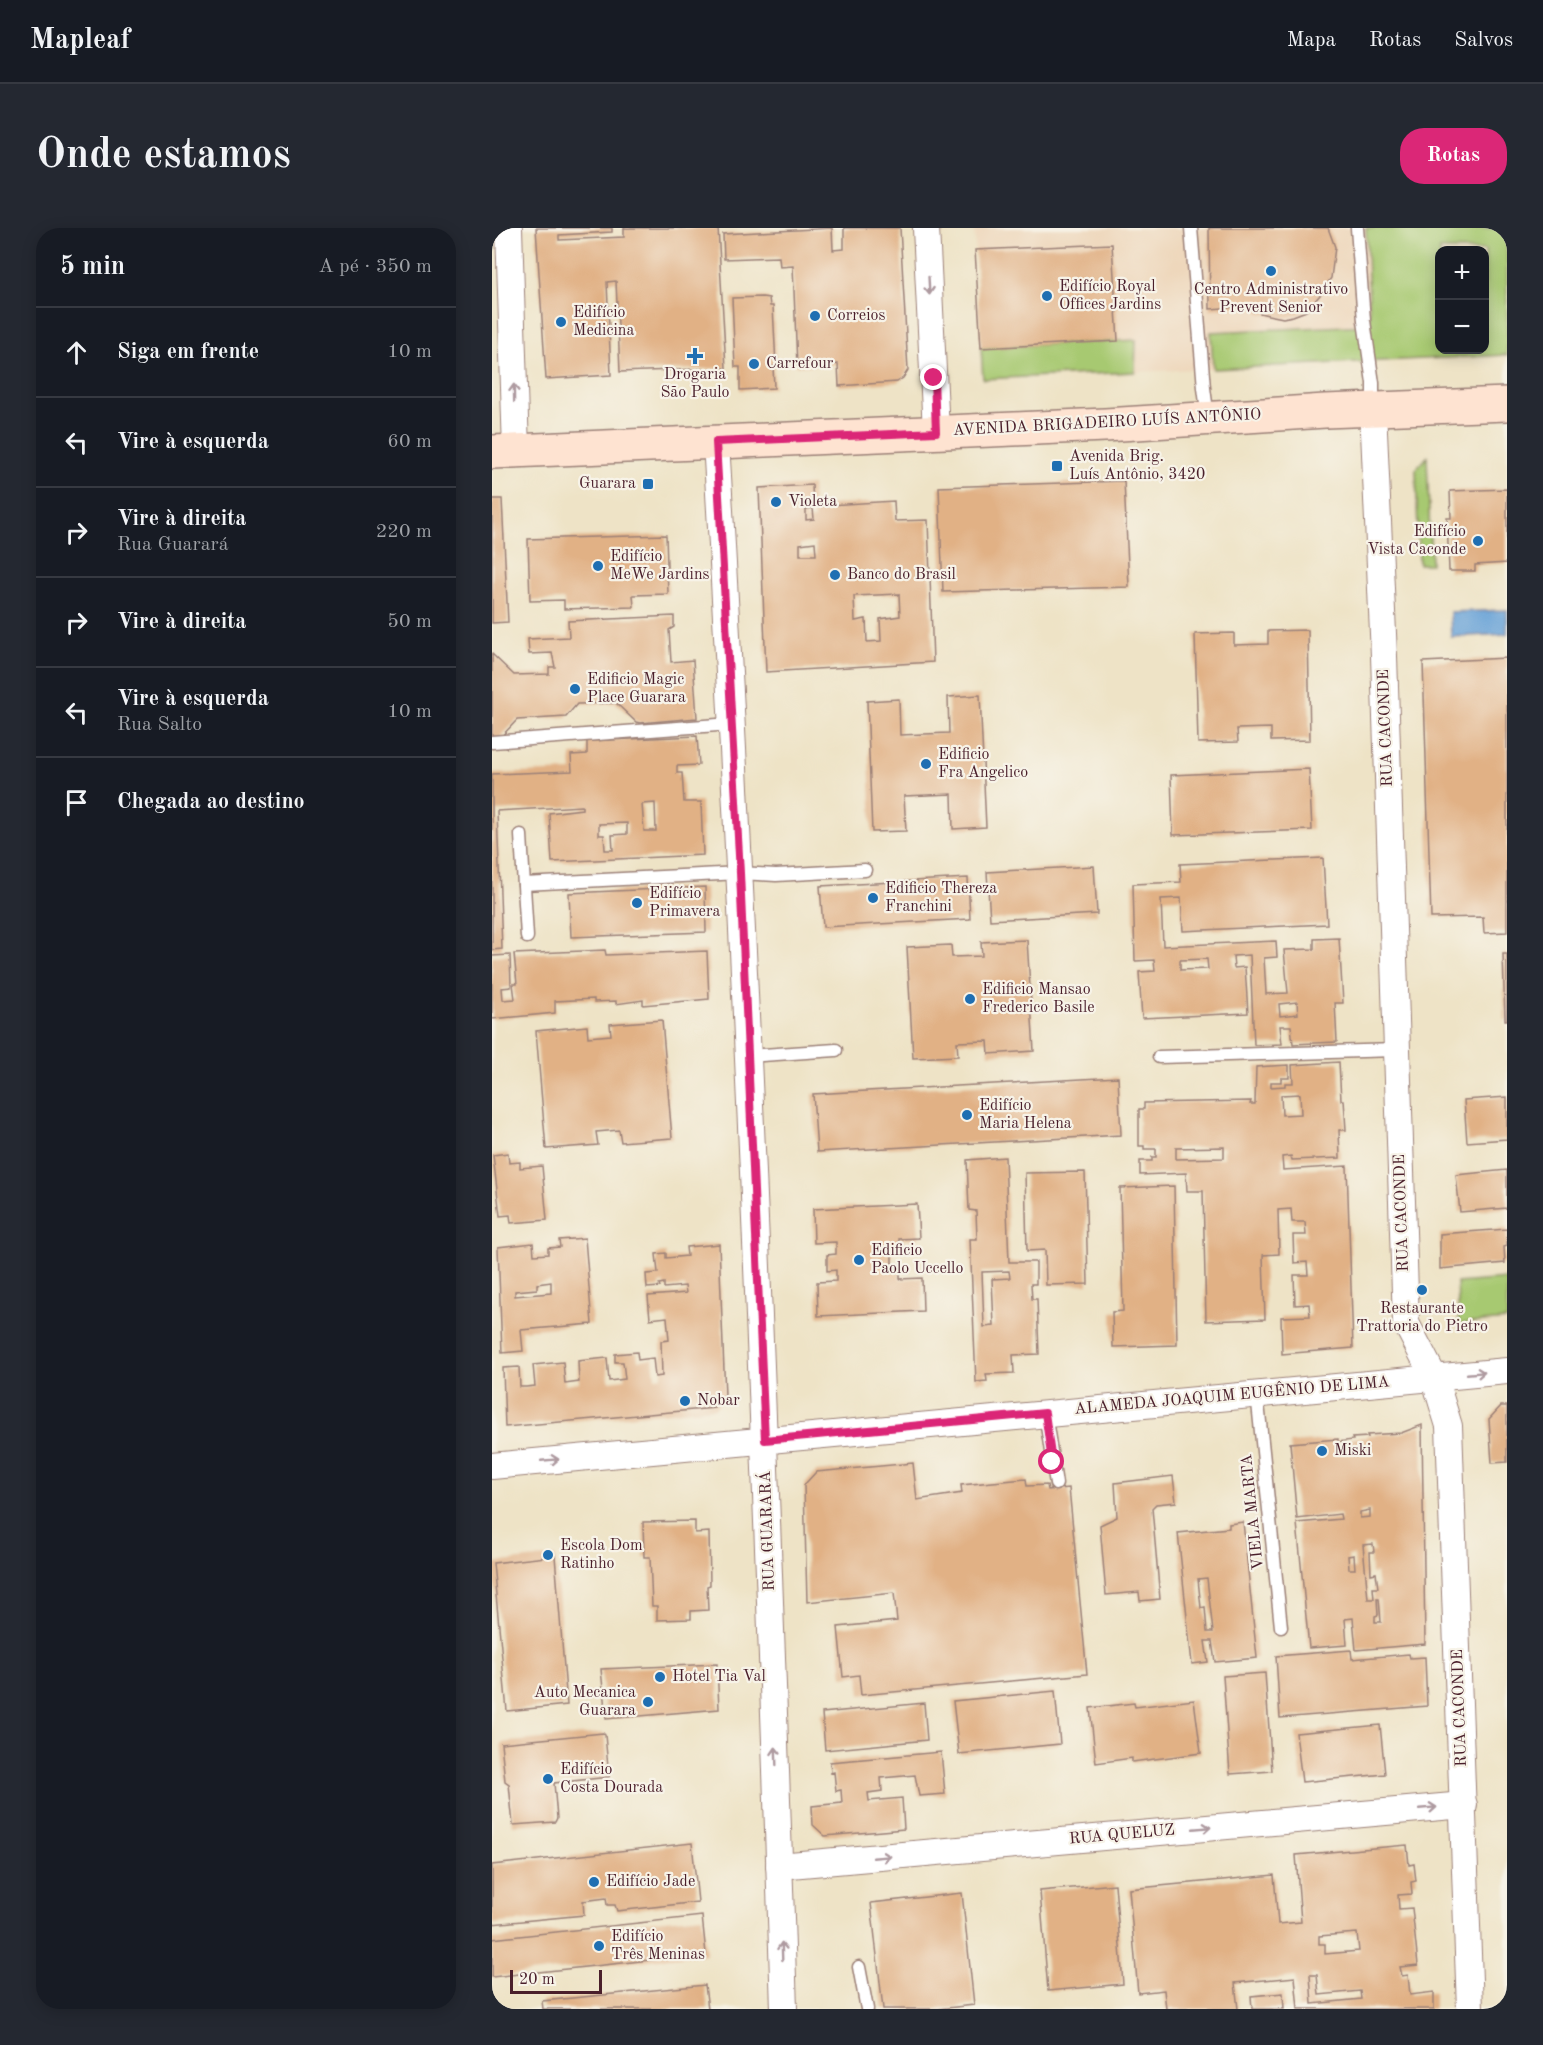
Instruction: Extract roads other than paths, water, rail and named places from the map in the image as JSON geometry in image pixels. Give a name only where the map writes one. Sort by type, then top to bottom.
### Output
[{"type":"main road","name":"AVENIDA BRIGADEIRO LUÍS ANTÔNIO","points":[[504,452],[1507,404]]},
{"type":"street","points":[[504,452],[509,228]]},
{"type":"street","points":[[926,228],[936,432]]},
{"type":"street","name":"RUA CACONDE","points":[[1373,409],[1384,656],[1406,1323],[1434,1377],[1449,1426],[1470,2009]]},
{"type":"street","name":"RUA GUARARÁ","points":[[716,442],[740,873],[765,1440],[784,2009]]},
{"type":"street","name":"ALAMEDA JOAQUIM EUGÊNIO DE LIMA","points":[[492,1466],[1507,1371]]},
{"type":"street","name":"RUA QUELUZ","points":[[779,1866],[1464,1805]]},
{"type":"lane","points":[[1191,228],[1208,418]]},
{"type":"lane","points":[[1357,228],[1364,321],[1373,383],[1373,409]]},
{"type":"lane","points":[[492,742],[731,724]]},
{"type":"lane","points":[[521,834],[527,937]]},
{"type":"lane","points":[[524,884],[740,873],[776,875],[865,870]]},
{"type":"lane","points":[[748,1056],[836,1050]]},
{"type":"lane","points":[[1159,1058],[1396,1050]]},
{"type":"lane","name":"VIELA MARTA","points":[[1257,1393],[1281,1627]]},
{"type":"lane","points":[[1045,1413],[1056,1484]]},
{"type":"lane","points":[[859,1967],[867,2009]]},
{"type":"water","points":[[1507,610],[1507,634],[1451,637],[1450,612]]},
{"type":"place","name":"Centro Administrativo Prevent Senior","points":[[1271,271]]},
{"type":"place","name":"Edifício Royal Offices Jardins","points":[[1047,296]]},
{"type":"place","name":"Correios","points":[[815,316]]},
{"type":"place","name":"Edifício Medicina","points":[[561,322]]},
{"type":"place","name":"Drogaria São Paulo","points":[[695,356]]},
{"type":"place","name":"Carrefour","points":[[754,364]]},
{"type":"place","name":"Avenida Brig. Luís Antônio, 3420","points":[[1057,466]]},
{"type":"place","name":"Guarara","points":[[648,484]]},
{"type":"place","name":"Violeta","points":[[776,502]]},
{"type":"place","name":"Edifício Vista Caconde","points":[[1478,541]]},
{"type":"place","name":"Edifício MeWe Jardins","points":[[598,566]]},
{"type":"place","name":"Banco do Brasil","points":[[835,575]]},
{"type":"place","name":"Edificio Magic Place Guarara","points":[[575,689]]},
{"type":"place","name":"Edificio Fra Angelico","points":[[926,764]]},
{"type":"place","name":"Edificio Thereza Franchini","points":[[873,898]]},
{"type":"place","name":"Edifício Primavera","points":[[637,903]]},
{"type":"place","name":"Edificio Mansao Frederico Basile","points":[[970,999]]},
{"type":"place","name":"Edifício Maria Helena","points":[[967,1115]]},
{"type":"place","name":"Edificio Paolo Uccello","points":[[859,1260]]},
{"type":"place","name":"Restaurante Trattoria do Pietro","points":[[1422,1290]]},
{"type":"place","name":"Nobar","points":[[685,1401]]},
{"type":"place","name":"Miski","points":[[1322,1451]]},
{"type":"place","name":"Escola Dom Ratinho","points":[[548,1555]]},
{"type":"place","name":"Hotel Tia Val","points":[[660,1677]]},
{"type":"place","name":"Auto Mecanica Guarara","points":[[648,1702]]},
{"type":"place","name":"Edifício Costa Dourada","points":[[548,1779]]},
{"type":"place","name":"Edifício Jade","points":[[594,1882]]},
{"type":"place","name":"Edifício Três Meninas","points":[[599,1946]]}]
